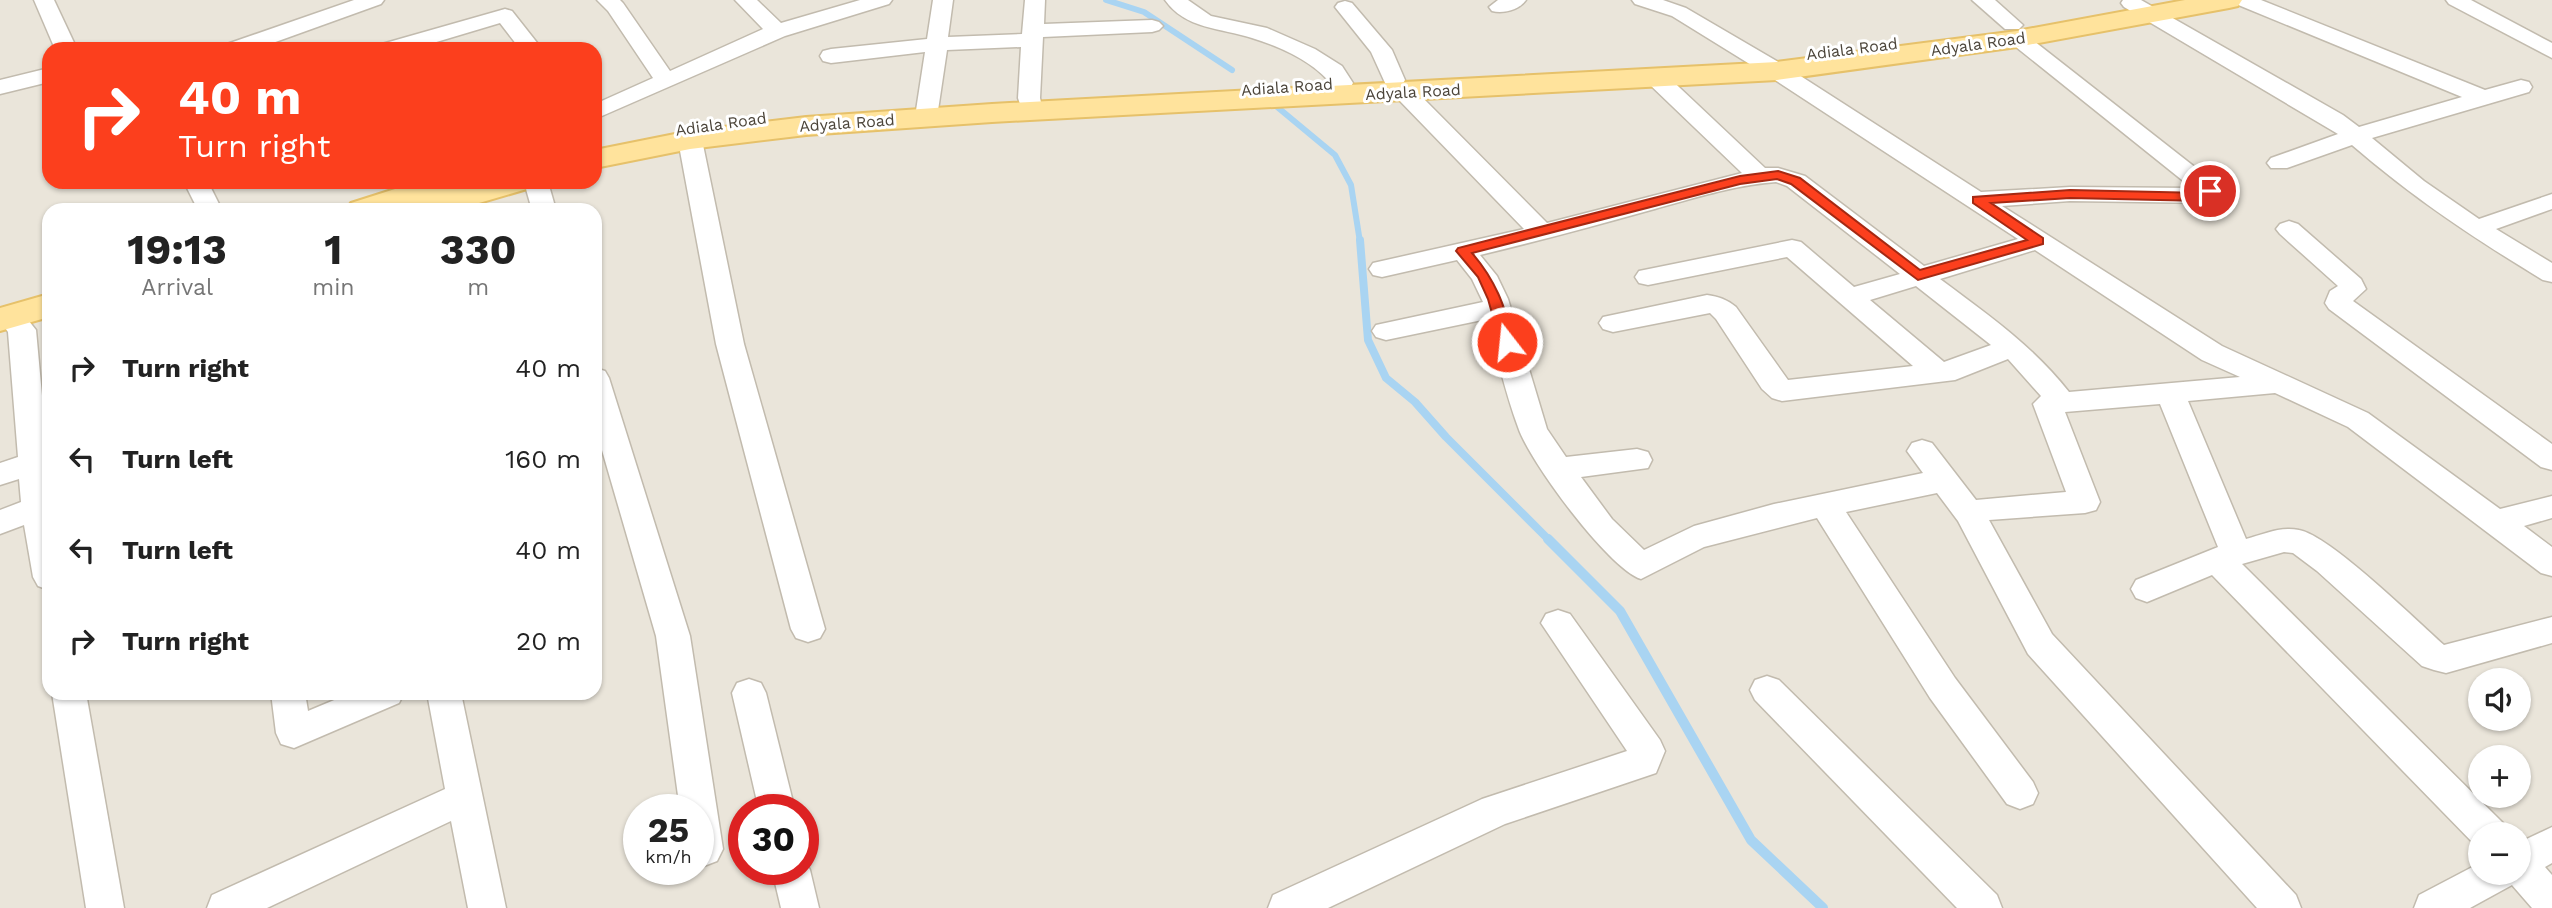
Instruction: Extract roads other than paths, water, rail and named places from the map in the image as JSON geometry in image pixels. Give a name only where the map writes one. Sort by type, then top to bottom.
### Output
[{"type":"main road","name":"Adyala Road","points":[[602,158],[690,140],[927,111],[1399,86],[1655,77],[1767,66],[2014,32],[2142,6],[2229,0]]},
{"type":"main road","name":"Adiala Road","points":[[1030,104],[1342,83],[1399,86],[1767,66]]},
{"type":"main road","name":"Adiala Road","points":[[602,144],[738,121],[842,109],[927,111]]},
{"type":"main road","points":[[385,203],[431,189]]},
{"type":"main road","points":[[15,337],[42,312]]},
{"type":"street","points":[[63,42],[46,3],[70,0]]},
{"type":"street","points":[[255,42],[374,0]]},
{"type":"street","points":[[607,0],[616,7],[666,81]]},
{"type":"street","points":[[745,0],[777,31]]},
{"type":"street","points":[[602,109],[777,31],[848,4],[881,0]]},
{"type":"street","points":[[927,111],[943,0]]},
{"type":"street","points":[[1030,104],[1035,0]]},
{"type":"street","points":[[1175,0],[1204,21],[1259,33],[1307,54],[1334,71],[1342,83]]},
{"type":"street","points":[[1643,0],[1679,12],[1767,66],[2212,353],[2358,420],[2552,564]]},
{"type":"street","points":[[1978,200],[2070,194],[2210,196],[2210,191],[2014,32],[1983,0]]},
{"type":"street","points":[[2243,0],[2484,98]]},
{"type":"street","points":[[2455,0],[2552,52]]},
{"type":"street","points":[[2142,6],[2357,135],[2414,186],[2552,274]]},
{"type":"street","points":[[1345,7],[1381,50],[1399,86],[1542,233]]},
{"type":"street","points":[[414,42],[505,15],[526,42]]},
{"type":"street","points":[[831,56],[1152,26]]},
{"type":"street","points":[[0,87],[42,77]]},
{"type":"street","points":[[1655,77],[1759,176]]},
{"type":"street","points":[[2279,163],[2357,135],[2521,87]]},
{"type":"street","points":[[690,140],[730,345],[808,629]]},
{"type":"street","points":[[1382,269],[1542,233],[1677,195],[1759,176],[1778,175],[1796,181],[2012,347],[2041,376],[2062,403]]},
{"type":"street","points":[[2476,228],[2552,201]]},
{"type":"street","points":[[2288,229],[2352,285],[2353,289],[2339,297],[2338,303],[2552,459]]},
{"type":"street","points":[[1850,297],[2038,241]]},
{"type":"street","points":[[1648,277],[1792,247],[1938,372]]},
{"type":"street","points":[[1463,251],[1484,276],[1497,308],[1533,430],[1601,527],[1641,567],[1694,538],[1825,505],[1944,480]]},
{"type":"street","points":[[1613,323],[1707,304],[1717,305],[1726,313],[1772,382],[1782,391],[1955,370],[2012,347]]},
{"type":"street","points":[[1386,331],[1497,308]]},
{"type":"street","points":[[15,337],[42,537]]},
{"type":"street","points":[[1970,514],[1984,509],[2085,502],[2048,407],[2051,403],[2276,383]]},
{"type":"street","points":[[2170,393],[2227,556],[2478,822]]},
{"type":"street","points":[[602,401],[673,636],[696,794]]},
{"type":"street","points":[[1922,451],[1970,514],[2040,644],[2282,908]]},
{"type":"street","points":[[1558,469],[1637,460]]},
{"type":"street","points":[[0,474],[33,463]]},
{"type":"street","points":[[1825,505],[1927,667],[1988,754],[2020,793]]},
{"type":"street","points":[[0,522],[37,508]]},
{"type":"street","points":[[2496,522],[2552,508]]},
{"type":"street","points":[[2147,589],[2227,556],[2284,540],[2301,542],[2328,562],[2434,656],[2446,659],[2552,630]]},
{"type":"street","points":[[1287,908],[1495,811],[1643,762],[1647,751],[1558,623]]},
{"type":"street","points":[[1767,690],[1983,908]]},
{"type":"street","points":[[749,693],[773,794]]},
{"type":"street","points":[[70,700],[105,908]]},
{"type":"street","points":[[289,700],[293,733],[371,700]]},
{"type":"street","points":[[445,700],[487,908]]},
{"type":"street","points":[[226,908],[465,797]]},
{"type":"street","points":[[2531,856],[2552,844]]},
{"type":"street","points":[[2531,878],[2552,903]]},
{"type":"street","points":[[795,885],[800,908]]},
{"type":"street","points":[[2433,908],[2476,885]]},
{"type":"waterway","points":[[1106,0],[1144,12],[1232,70]]},
{"type":"waterway","points":[[1276,106],[1335,155],[1351,185],[1360,242]]},
{"type":"waterway","points":[[1360,240],[1368,340],[1386,378],[1415,402],[1446,437],[1620,611],[1751,840],[1823,908]]}]
